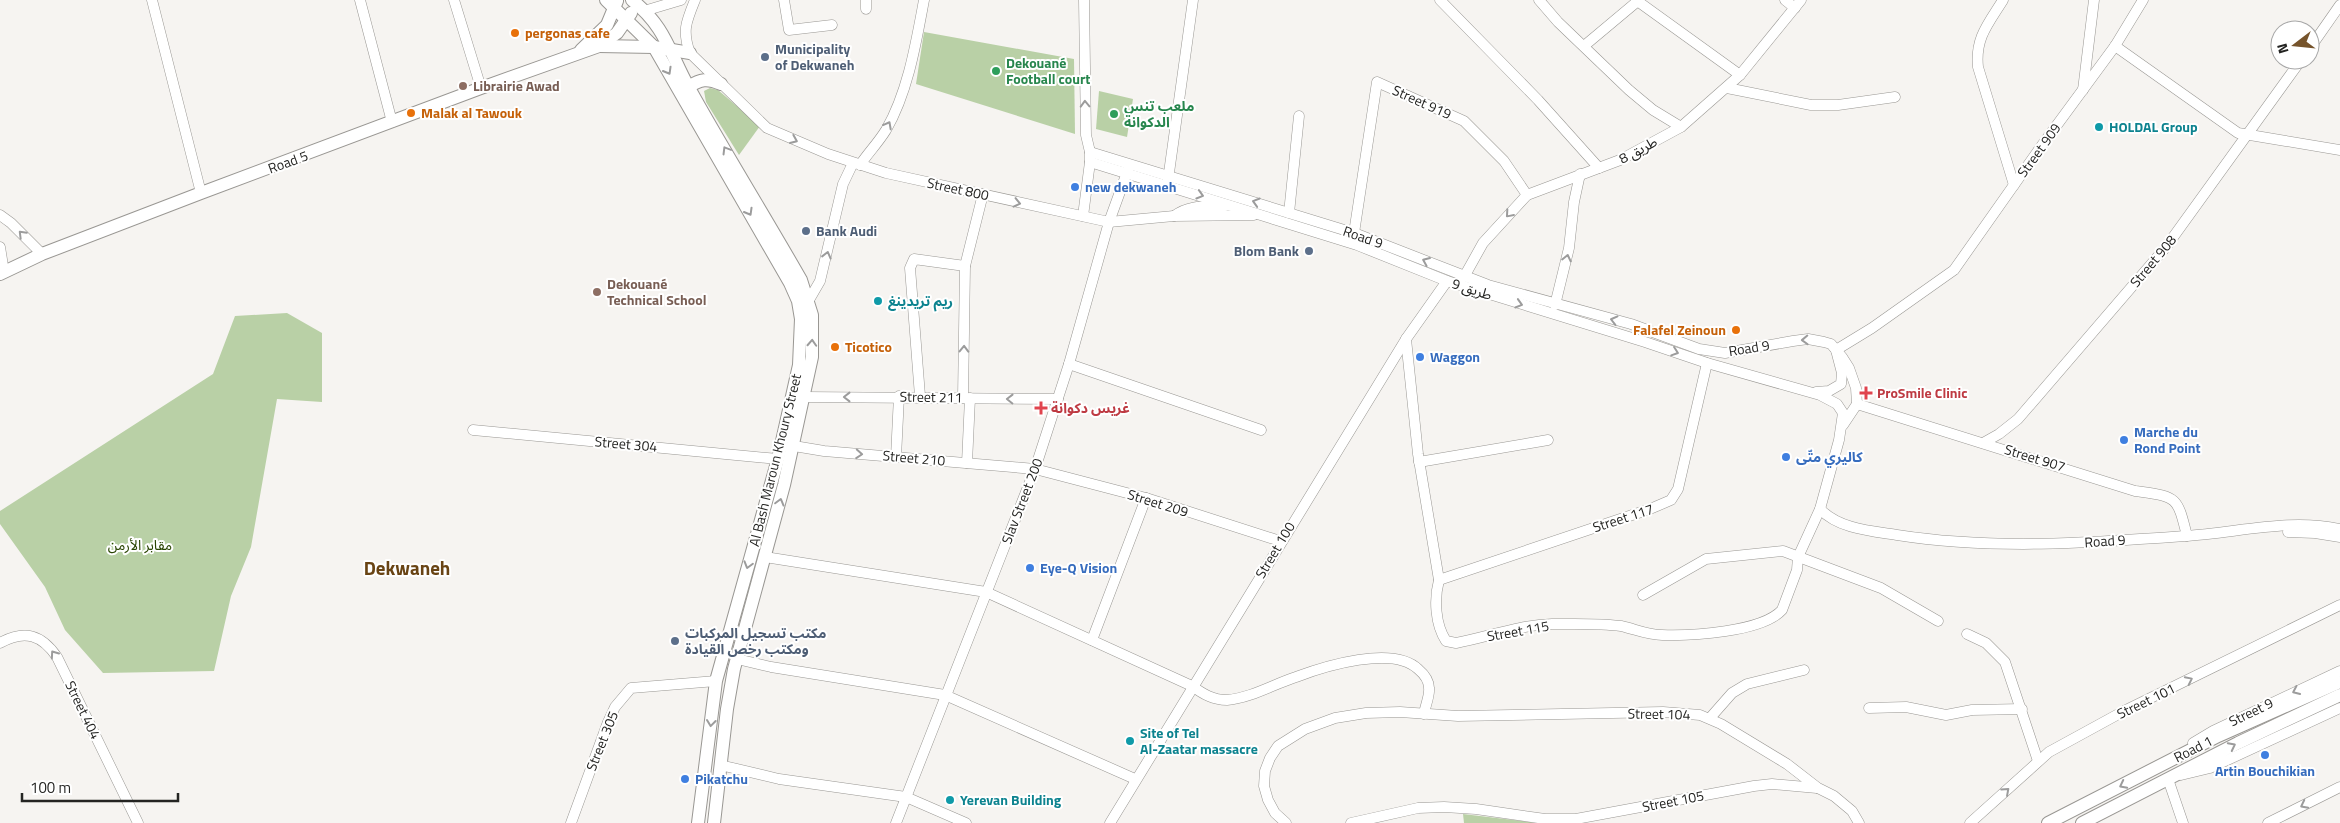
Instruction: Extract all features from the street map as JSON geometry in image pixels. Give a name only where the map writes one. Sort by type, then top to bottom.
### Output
[{"type":"main road","points":[[577,53],[602,31],[613,3]]},
{"type":"main road","name":"Al Bash Maroun Khoury Street","points":[[613,3],[654,47],[786,275],[798,301],[802,319],[799,365],[778,458],[716,681],[698,823]]},
{"type":"main road","points":[[599,46],[616,33],[638,5]]},
{"type":"main road","name":"Al Bash Maroun Khoury Street","points":[[638,5],[659,27],[688,87],[754,196],[801,280],[809,300],[813,333],[812,356],[794,446],[737,659],[727,709],[714,823]]},
{"type":"main road","name":"Road 5","points":[[2,273],[42,254],[201,193],[599,46]]},
{"type":"main road","points":[[599,46],[654,47],[690,53]]},
{"type":"main road","points":[[688,87],[700,79],[721,84]]},
{"type":"main road","name":"Road 1","points":[[2048,823],[2218,736],[2340,682]]},
{"type":"main road","name":"Street 9","points":[[2082,823],[2171,777],[2340,695]]},
{"type":"street","points":[[152,0],[201,193]]},
{"type":"street","points":[[360,0],[392,122]]},
{"type":"street","points":[[454,0],[481,88]]},
{"type":"street","points":[[638,5],[680,0]]},
{"type":"street","points":[[690,53],[685,37],[685,27],[695,0]]},
{"type":"street","points":[[784,0],[789,30],[832,25]]},
{"type":"street","points":[[809,300],[820,281],[843,184],[856,164],[885,131],[898,104],[924,0]]},
{"type":"street","points":[[1083,216],[1090,157],[1086,135],[1084,0]]},
{"type":"street","points":[[1168,180],[1193,0]]},
{"type":"street","points":[[1440,0],[1538,100],[1599,168]]},
{"type":"street","points":[[1539,0],[1558,22],[1629,90],[1652,110],[1681,127]]},
{"type":"street","points":[[1784,0],[1798,4]]},
{"type":"street","points":[[2003,0],[1979,39],[1976,51],[1978,67],[2014,185]]},
{"type":"street","points":[[2082,91],[2094,0]]},
{"type":"street","name":"Street 909","points":[[1836,350],[1872,328],[1954,270],[2115,46],[2143,0]]},
{"type":"street","points":[[1584,46],[1637,1],[1740,75]]},
{"type":"street","name":"طريق 8","points":[[1464,277],[1483,243],[1527,195],[1636,152],[1681,127],[1740,75],[1798,4]]},
{"type":"street","points":[[2320,34],[2340,6]]},
{"type":"street","points":[[2115,46],[2230,128],[2248,135],[2340,150]]},
{"type":"street","name":"Street 800","points":[[690,53],[767,128],[856,164],[908,179],[1109,222],[1174,216],[1263,215]]},
{"type":"street","name":"Street 908","points":[[1983,442],[2010,426],[2028,407],[2166,247],[2294,70]]},
{"type":"street","name":"Street 919","points":[[1354,233],[1377,82],[1464,121],[1504,161],[1527,195]]},
{"type":"street","points":[[1727,88],[1811,104],[1838,105],[1895,97]]},
{"type":"street","points":[[1289,213],[1299,116]]},
{"type":"street","name":"9 طريق","points":[[1090,157],[1168,180],[1236,206],[1357,245],[1447,281],[1645,342],[1707,364],[1820,395],[1837,404],[1843,413],[1843,425]]},
{"type":"street","name":"Slav Street 200","points":[[896,823],[944,695],[1035,469],[1069,364],[1109,222],[1128,168]]},
{"type":"street","points":[[1555,305],[1569,248],[1574,202],[1580,174]]},
{"type":"street","name":"Road 9","points":[[1168,180],[1354,233],[1464,277],[1555,305],[1631,324],[1708,351],[1733,352],[1808,340],[1824,342],[1836,350]]},
{"type":"street","points":[[967,463],[965,266],[983,194]]},
{"type":"street","points":[[1174,216],[1184,209],[1193,207],[1236,206]]},
{"type":"street","points":[[0,215],[11,223],[42,254]]},
{"type":"street","points":[[0,247],[2,273]]},
{"type":"street","points":[[920,396],[910,268],[914,259],[965,266]]},
{"type":"street","name":"Street 100","points":[[1110,823],[1280,541],[1406,339],[1447,281]]},
{"type":"street","name":"Street 115","points":[[1406,339],[1419,462],[1439,580],[1435,593],[1436,610],[1443,636],[1449,643],[1522,628],[1553,624],[1619,626],[1648,634],[1679,635],[1738,628],[1761,623],[1778,614],[1789,595],[1798,570],[1798,558],[1820,509]]},
{"type":"street","points":[[1806,392],[1829,391],[1841,384],[1842,373],[1836,350]]},
{"type":"street","points":[[1820,509],[1843,425],[1857,404],[1853,377],[1836,350]]},
{"type":"street","points":[[1069,364],[1261,430]]},
{"type":"street","name":"Street 117","points":[[1439,580],[1650,509],[1671,500],[1678,489],[1707,364]]},
{"type":"street","points":[[896,457],[898,396]]},
{"type":"street","name":"Street 211","points":[[804,397],[920,396],[1058,399]]},
{"type":"street","name":"Street 907","points":[[1857,404],[2135,491],[2170,497],[2177,503],[2188,536]]},
{"type":"street","name":"Street 304","points":[[473,430],[778,458]]},
{"type":"street","points":[[1419,462],[1548,440]]},
{"type":"street","name":"Street 210","points":[[794,446],[824,451],[1035,469]]},
{"type":"street","name":"Street 209","points":[[1035,469],[1146,498],[1280,541]]},
{"type":"street","points":[[1092,640],[1146,498]]},
{"type":"street","name":"Road 9","points":[[1820,509],[1831,518],[1852,526],[1915,538],[1959,542],[2043,544],[2188,536],[2267,526],[2309,525],[2340,530]]},
{"type":"street","name":"Road 9","points":[[2247,529],[2315,533],[2340,538]]},
{"type":"street","points":[[1643,595],[1706,559],[1783,551],[1881,588],[1938,621]]},
{"type":"street","points":[[765,557],[986,592],[1192,686],[1214,699],[1227,700],[1258,692],[1297,676],[1352,661],[1379,658],[1412,663],[1427,679],[1430,689],[1424,714],[1400,712],[1351,714],[1316,724],[1290,737],[1278,746],[1270,758],[1265,772],[1264,786],[1268,800],[1275,813],[1286,823]]},
{"type":"street","name":"Street 101","points":[[1970,823],[2049,752],[2124,711],[2340,605]]},
{"type":"street","points":[[1967,634],[1986,643],[2005,662],[2038,761]]},
{"type":"street","name":"Street 404","points":[[0,643],[28,635],[37,637],[51,649],[57,657],[138,823]]},
{"type":"street","points":[[737,659],[772,667],[944,695],[1135,779]]},
{"type":"street","points":[[1710,718],[1732,693],[1747,684],[1804,670]]},
{"type":"street","name":"Street 9","points":[[2166,762],[2213,730],[2340,671]]},
{"type":"street","name":"Street 305","points":[[571,823],[608,722],[616,707],[631,688],[716,681]]},
{"type":"street","points":[[1869,708],[1906,707],[1946,715],[1972,710],[2022,709]]},
{"type":"street","name":"Street 9","points":[[2171,777],[2210,768],[2340,708]]},
{"type":"street","name":"Street 104","points":[[1424,714],[1515,716],[1663,712],[1692,714],[1710,718],[1787,764],[1818,788],[1844,804],[1858,823]]},
{"type":"street","points":[[720,765],[779,779],[906,797],[966,823]]},
{"type":"street","points":[[2171,777],[2183,823]]},
{"type":"street","name":"Street 105","points":[[1351,823],[1418,808],[1476,808],[1545,819],[1576,819],[1754,786],[1772,784],[1818,788]]},
{"type":"street","points":[[2268,823],[2340,787]]},
{"type":"green space","name":"Dekouané Football court","points":[[924,32],[1074,59],[1075,134],[916,84]]},
{"type":"green space","points":[[710,88],[718,90],[760,126],[739,155],[706,102],[704,91]]},
{"type":"green space","name":"ملعب تنس الدكوانة","points":[[1099,91],[1133,99],[1127,137],[1096,129]]},
{"type":"green space","name":"مقابر الأرمن","points":[[287,313],[322,333],[322,402],[277,399],[251,547],[231,596],[214,671],[103,673],[65,630],[45,587],[0,524],[0,511],[213,374],[235,316]]},
{"type":"green space","points":[[1463,814],[1538,823],[1464,823]]},
{"type":"place","name":"pergonas cafe","points":[[515,33]]},
{"type":"place","name":"Municipality of Dekwaneh","points":[[765,57]]},
{"type":"place","name":"Dekouané Football court","points":[[996,71]]},
{"type":"place","name":"Librairie Awad","points":[[463,86]]},
{"type":"place","name":"Malak al Tawouk","points":[[411,113]]},
{"type":"place","name":"ملعب تنس الدكوانة","points":[[1114,114]]},
{"type":"place","name":"HOLDAL Group","points":[[2099,127]]},
{"type":"place","name":"new dekwaneh","points":[[1075,187]]},
{"type":"place","name":"Bank Audi","points":[[806,231]]},
{"type":"place","name":"Blom Bank","points":[[1309,251]]},
{"type":"place","name":"Dekouané Technical School","points":[[597,292]]},
{"type":"place","name":"ريم تريدينغ","points":[[878,301]]},
{"type":"place","name":"Falafel Zeinoun","points":[[1736,330]]},
{"type":"place","name":"Ticotico","points":[[835,347]]},
{"type":"place","name":"Waggon","points":[[1420,357]]},
{"type":"place","name":"ProSmile Clinic","points":[[1866,393]]},
{"type":"place","name":"غريس دكوانة","points":[[1041,408]]},
{"type":"place","name":"Marche du Rond Point","points":[[2124,440]]},
{"type":"place","name":"كاليري متّى","points":[[1786,457]]},
{"type":"place","name":"Eye-Q Vision","points":[[1030,568]]},
{"type":"place","name":"مكتب تسجيل المركبات ومكتب رخص القيادة","points":[[675,641]]},
{"type":"place","name":"Site of Tel Al-Zaatar massacre","points":[[1130,741]]},
{"type":"place","name":"Artin Bouchikian","points":[[2265,755]]},
{"type":"place","name":"Pikatchu","points":[[685,779]]},
{"type":"place","name":"Yerevan Building","points":[[950,800]]},
{"type":"district","name":"Dekwaneh","points":[[407,568]]}]
